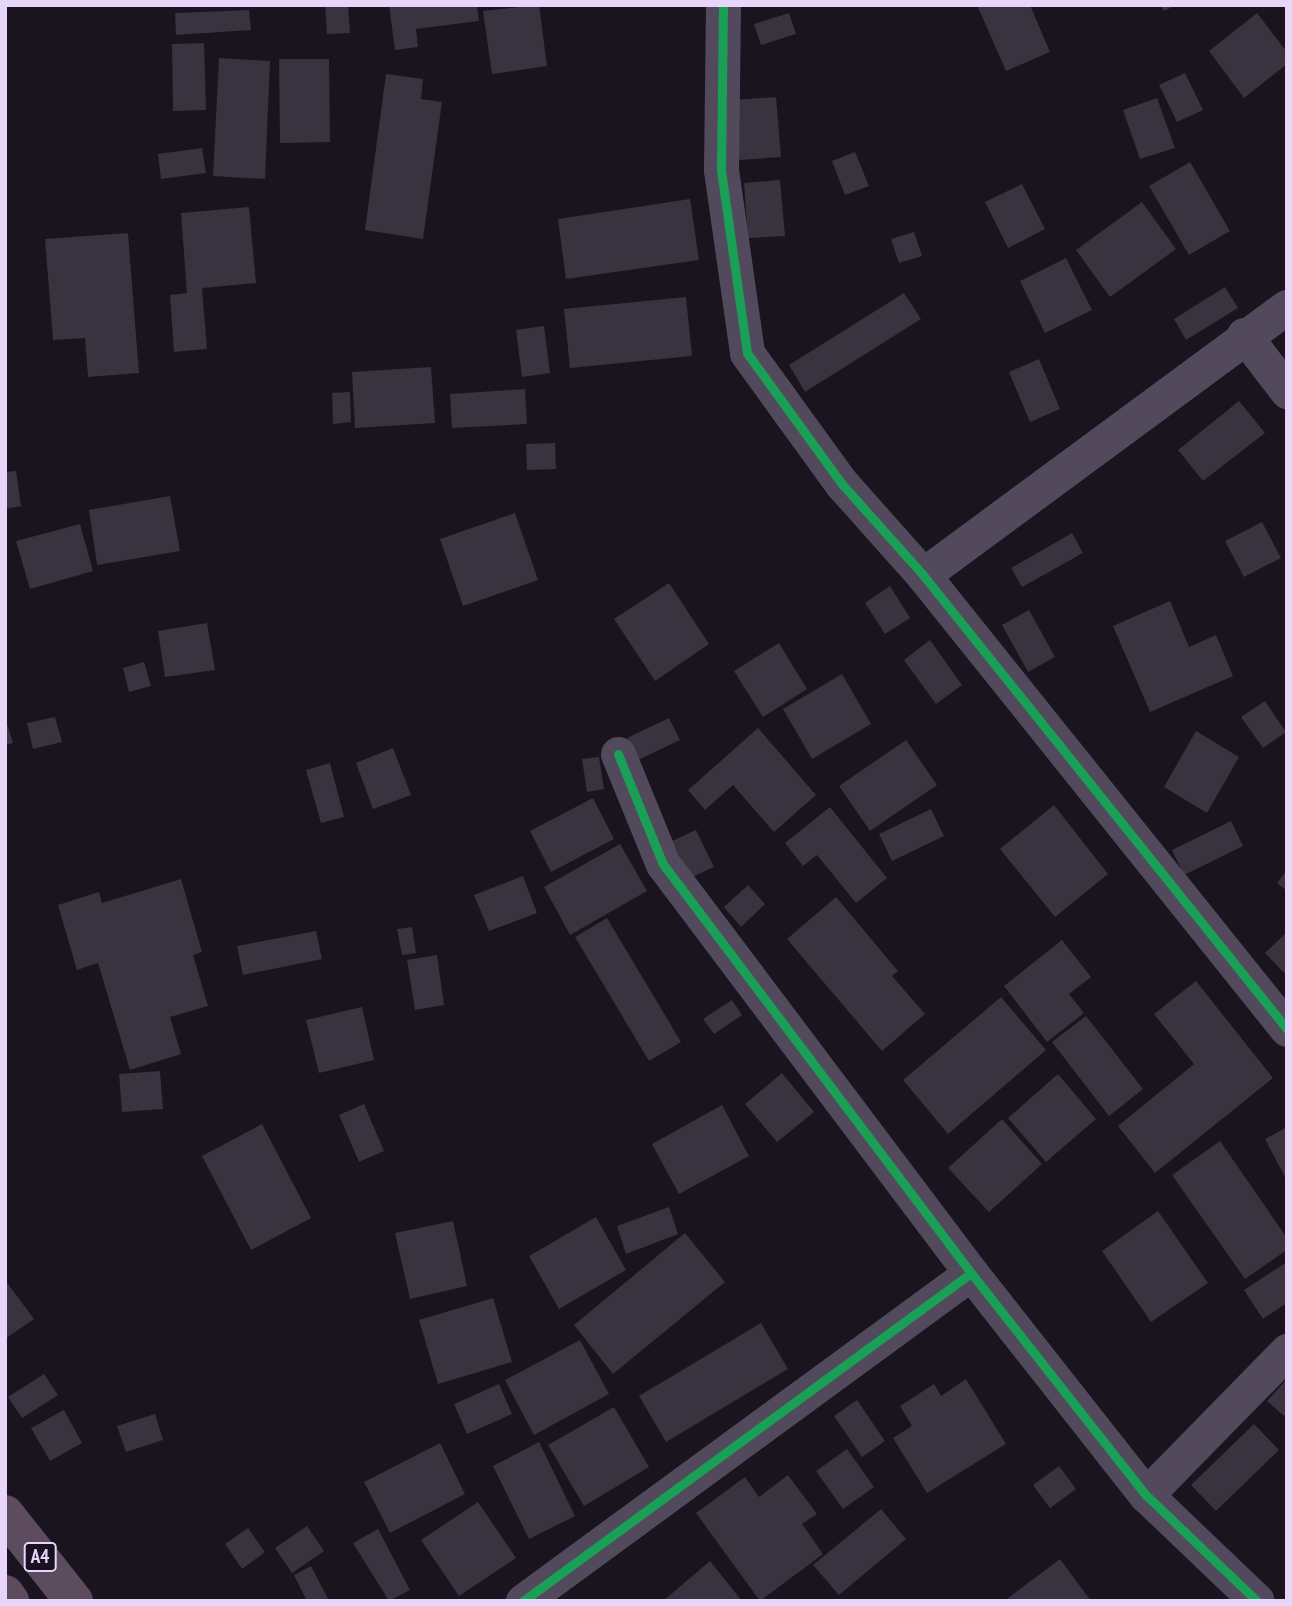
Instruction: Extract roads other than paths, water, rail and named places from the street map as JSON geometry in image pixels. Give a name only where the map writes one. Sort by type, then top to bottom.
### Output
[{"type":"highway","name":"A4","points":[[5,1514],[74,1601]]},
{"type":"highway","name":"A4","points":[[5,1594],[10,1601]]},
{"type":"street","points":[[723,5],[721,170],[747,353],[842,484],[923,575],[1287,1028]]},
{"type":"street","points":[[923,575],[1244,335],[1287,307]]},
{"type":"street","points":[[1244,335],[1287,391]]},
{"type":"street","points":[[618,754],[663,864],[971,1273],[1146,1495],[1257,1601]]},
{"type":"street","points":[[523,1601],[971,1273]]},
{"type":"street","points":[[1146,1495],[1287,1352]]}]
